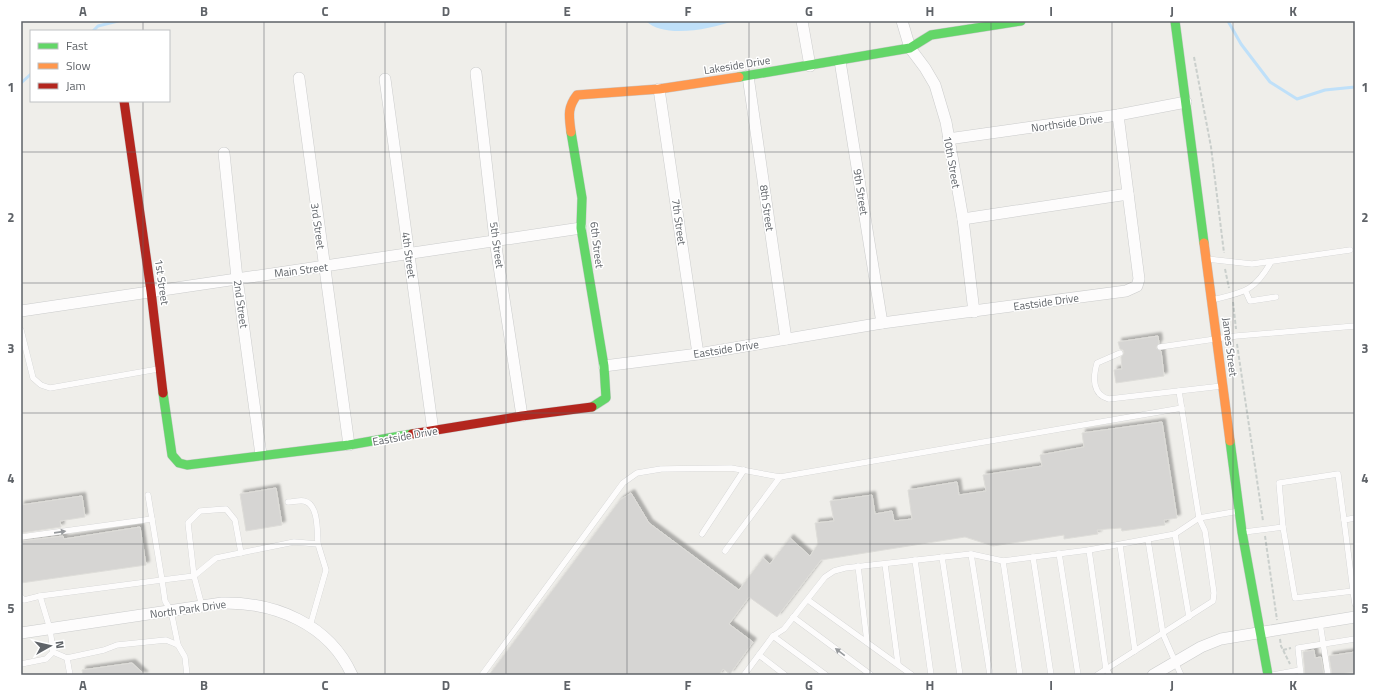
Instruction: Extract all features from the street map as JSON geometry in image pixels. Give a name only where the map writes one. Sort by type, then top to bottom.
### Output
[{"type":"street","points":[[802,21],[810,66]]},
{"type":"street","name":"10th Street","points":[[902,21],[910,48],[926,68],[934,85],[946,122],[962,219],[974,312]]},
{"type":"street","points":[[910,48],[931,35],[1021,21]]},
{"type":"street","name":"James Street","points":[[1175,21],[1239,511],[1262,632],[1268,675]]},
{"type":"street","name":"Lakeside Drive","points":[[570,103],[577,95],[659,89],[810,66],[910,48]]},
{"type":"street","name":"9th Street","points":[[840,61],[882,323]]},
{"type":"street","name":"5th Street","points":[[476,73],[496,240],[522,416]]},
{"type":"street","name":"8th Street","points":[[748,76],[786,339]]},
{"type":"street","name":"3rd Street","points":[[299,78],[349,445]]},
{"type":"street","name":"4th Street","points":[[385,79],[433,431]]},
{"type":"street","name":"7th Street","points":[[659,89],[698,354]]},
{"type":"street","name":"1st Street","points":[[124,102],[151,291],[161,368],[165,414],[172,455],[179,463]]},
{"type":"street","name":"Northside Drive","points":[[948,139],[1118,116],[1186,102]]},
{"type":"street","name":"6th Street","points":[[570,103],[568,113],[582,198],[581,228],[604,366]]},
{"type":"street","name":"Eastside Drive","points":[[179,463],[187,465],[349,445],[522,416],[592,407],[606,398],[604,366],[698,354],[882,323],[1126,291],[1137,286],[1139,279],[1131,228],[1118,116]]},
{"type":"street","name":"2nd Street","points":[[224,153],[237,278],[261,455]]},
{"type":"street","points":[[962,219],[1128,194]]},
{"type":"street","name":"Main Street","points":[[21,311],[581,228]]},
{"type":"street","name":"North Park Drive","points":[[21,633],[202,606],[234,603],[264,606],[292,615],[310,626],[339,652],[352,675]]},
{"type":"street","points":[[1158,674],[1212,642],[1262,632],[1355,617]]},
{"type":"lane","points":[[1207,259],[1224,259],[1252,264],[1350,250]]},
{"type":"lane","points":[[1212,300],[1246,292],[1262,277],[1270,262]]},
{"type":"lane","points":[[1246,292],[1250,301],[1276,297]]},
{"type":"lane","points":[[1160,347],[1217,338],[1355,326]]},
{"type":"lane","points":[[21,330],[32,378],[41,385],[50,388],[161,368]]},
{"type":"lane","points":[[1120,353],[1097,363],[1093,376],[1096,390],[1103,398],[1109,399],[1223,386]]},
{"type":"lane","points":[[1097,675],[1163,634],[1212,601],[1214,593],[1205,531],[1199,518],[1179,391]]},
{"type":"lane","points":[[482,675],[624,483],[637,473],[661,469],[712,467],[744,470],[780,477],[1182,408]]},
{"type":"lane","points":[[702,534],[744,470]]},
{"type":"lane","points":[[1353,590],[1295,598],[1283,526],[1279,484],[1338,474],[1355,604]]},
{"type":"lane","points":[[725,551],[780,477]]},
{"type":"lane","points":[[148,495],[165,601],[171,611],[178,645],[184,657],[187,675]]},
{"type":"lane","points":[[288,502],[304,501],[311,505],[315,512],[318,544],[326,570],[310,626]]},
{"type":"lane","points":[[202,606],[194,576],[188,523],[200,511],[226,509],[235,520],[241,553]]},
{"type":"lane","points":[[744,675],[773,636],[784,629],[825,578],[834,571],[858,566],[971,554],[1003,561],[1089,550],[1175,534],[1199,518],[1239,511]]},
{"type":"lane","points":[[1344,520],[1355,518]]},
{"type":"lane","points":[[21,537],[152,519]]},
{"type":"lane","points":[[1242,532],[1283,526]]},
{"type":"lane","points":[[1175,534],[1189,617]]},
{"type":"lane","points":[[1148,540],[1163,634],[1181,675]]},
{"type":"lane","points":[[21,597],[24,600],[40,596],[194,576],[216,558],[294,542],[318,544]]},
{"type":"lane","points":[[1120,545],[1135,651]]},
{"type":"lane","points":[[1089,550],[1106,669],[1110,675]]},
{"type":"lane","points":[[1059,553],[1078,675]]},
{"type":"lane","points":[[971,554],[990,675]]},
{"type":"lane","points":[[942,557],[960,675]]},
{"type":"lane","points":[[1033,557],[1051,675]]},
{"type":"lane","points":[[915,560],[931,675]]},
{"type":"lane","points":[[1003,561],[1020,675]]},
{"type":"lane","points":[[885,564],[898,664]]},
{"type":"lane","points":[[858,566],[867,642]]},
{"type":"lane","points":[[40,596],[50,629],[53,652]]},
{"type":"lane","points":[[808,600],[912,675]]},
{"type":"lane","points":[[793,617],[871,675]]},
{"type":"lane","points":[[1320,623],[1328,675]]},
{"type":"lane","points":[[773,636],[826,675]]},
{"type":"lane","points":[[1272,675],[1292,671],[1301,673],[1298,648],[1355,639]]},
{"type":"lane","points":[[53,652],[67,658],[104,650],[117,645],[166,640],[178,645]]},
{"type":"lane","points":[[21,664],[46,659],[53,652]]},
{"type":"lane","points":[[759,655],[785,675]]},
{"type":"lane","points":[[67,658],[70,675]]},
{"type":"path","points":[[1194,57],[1211,147],[1224,259],[1236,315],[1236,336],[1278,630],[1281,646],[1292,671]]},
{"type":"water","points":[[646,21],[733,21],[713,27],[688,31],[676,31],[664,30]]},
{"type":"building","points":[[1158,336],[1159,343],[1156,348],[1161,351],[1164,376],[1116,383],[1114,370],[1122,369],[1121,357],[1124,353],[1123,350],[1120,349],[1118,342]]},
{"type":"building","points":[[1162,422],[1177,518],[1164,520],[1165,525],[1122,531],[1121,528],[1097,530],[1098,534],[1064,539],[1064,535],[993,546],[965,537],[821,560],[777,617],[749,597],[729,624],[753,642],[730,674],[723,669],[719,675],[489,675],[620,500],[631,493],[649,523],[739,590],[763,558],[770,564],[790,538],[810,556],[818,544],[815,523],[834,521],[830,501],[872,495],[875,514],[892,511],[894,521],[912,519],[908,490],[957,482],[959,495],[986,491],[983,475],[1042,466],[1040,455],[1084,447],[1082,433]]},
{"type":"building","points":[[276,488],[282,525],[246,531],[240,494]]},
{"type":"building","points":[[82,496],[85,517],[60,521],[61,527],[21,533],[21,505]]},
{"type":"building","points":[[140,527],[146,565],[21,583],[21,541],[63,536],[64,539]]},
{"type":"building","points":[[1314,650],[1315,658],[1321,657],[1324,675],[1305,675],[1303,652]]},
{"type":"building","points":[[1355,652],[1355,672],[1332,675],[1329,656]]},
{"type":"building","points":[[132,663],[145,675],[83,675],[82,670]]},
{"type":"waterway","points":[[94,30],[98,26],[118,21]]},
{"type":"waterway","points":[[1228,21],[1241,44],[1270,82],[1297,99],[1325,90],[1355,87]]},
{"type":"waterway","points":[[21,83],[30,75]]},
{"type":"traffic: fast","points":[[739,77],[910,48],[931,35],[1021,21]]},
{"type":"traffic: fast","points":[[1175,21],[1204,243]]},
{"type":"traffic: fast","points":[[571,132],[582,198],[581,228],[604,366],[606,398],[592,407]]},
{"type":"traffic: fast","points":[[163,393],[172,455],[179,463],[187,465],[349,445],[412,434]]},
{"type":"traffic: fast","points":[[1230,441],[1242,532],[1268,675]]},
{"type":"traffic: slow","points":[[571,132],[570,108],[577,95],[659,89],[739,77]]},
{"type":"traffic: slow","points":[[1204,243],[1230,441]]},
{"type":"traffic: jam","points":[[124,102],[151,291],[163,393]]},
{"type":"traffic: jam","points":[[412,434],[522,416],[592,407]]}]
